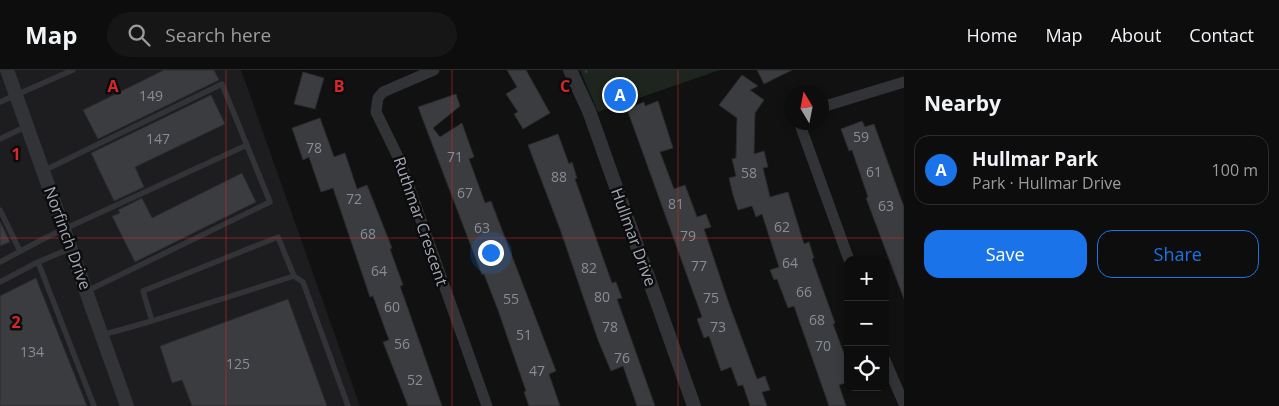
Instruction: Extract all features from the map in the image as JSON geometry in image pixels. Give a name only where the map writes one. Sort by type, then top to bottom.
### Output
[{"type":"street","name":"Norfinch Drive","points":[[7,70],[127,406]]},
{"type":"street","name":"Ruthmar Crescent","points":[[434,70],[383,92],[378,98],[376,112],[400,162],[487,406]]},
{"type":"street","name":"Hullmar Drive","points":[[570,70],[592,120],[694,406]]},
{"type":"street","points":[[829,105],[904,82]]},
{"type":"street","points":[[802,130],[848,256]]},
{"type":"street","points":[[889,369],[904,404]]},
{"type":"lane","points":[[0,102],[73,70]]},
{"type":"lane","points":[[43,171],[222,84],[270,202],[87,291]]},
{"type":"lane","points":[[0,139],[27,126]]},
{"type":"lane","points":[[0,262],[64,229],[247,145]]},
{"type":"lane","points":[[0,210],[20,251]]},
{"type":"lane","points":[[152,321],[143,291],[278,236],[294,276],[303,282],[348,406]]},
{"type":"lane","points":[[0,282],[38,262],[72,248]]},
{"type":"lane","points":[[38,262],[94,406]]},
{"type":"lane","points":[[102,335],[294,276]]},
{"type":"shaded area","points":[[0,70],[241,70],[360,406],[0,406]]},
{"type":"shaded area","points":[[580,70],[720,70],[598,112]]},
{"type":"building","points":[[164,70],[214,70],[219,80],[98,139],[83,110]]},
{"type":"building","points":[[507,70],[526,70],[550,113],[523,129],[514,114],[518,112],[506,94],[517,87]]},
{"type":"building","points":[[757,70],[792,70],[764,84]]},
{"type":"building","points":[[303,72],[324,78],[315,109],[294,104]]},
{"type":"building","points":[[742,75],[758,86],[750,90],[764,100],[755,113],[754,154],[764,151],[768,167],[763,168],[770,197],[788,192],[804,244],[809,242],[814,258],[812,259],[844,353],[844,383],[839,385],[846,406],[829,406],[794,306],[788,308],[777,279],[774,280],[770,270],[779,267],[762,214],[756,217],[752,206],[738,210],[729,178],[736,176],[732,159],[736,158],[737,118],[719,105]]},
{"type":"building","points":[[456,94],[460,106],[433,128],[440,137],[462,123],[474,157],[469,159],[485,203],[491,201],[556,371],[549,374],[560,406],[529,406],[524,392],[526,391],[498,310],[484,274],[482,275],[418,107]]},
{"type":"building","points":[[211,95],[225,124],[135,167],[144,187],[114,201],[91,153]]},
{"type":"building","points":[[658,101],[673,148],[660,152],[674,189],[685,185],[697,217],[706,214],[711,227],[704,229],[728,301],[757,379],[765,376],[770,390],[762,392],[767,406],[750,406],[743,385],[738,386],[731,367],[721,371],[709,336],[704,338],[697,319],[702,317],[627,109],[644,102],[645,106]]},
{"type":"building","points":[[320,118],[334,157],[345,153],[357,189],[367,185],[392,248],[390,249],[403,285],[400,286],[442,406],[408,406],[383,342],[389,340],[373,296],[370,297],[333,188],[321,192],[309,157],[303,160],[292,128]]},
{"type":"building","points":[[862,121],[865,127],[874,124],[904,207],[904,299],[866,198],[868,197],[852,150],[849,151],[841,129]]},
{"type":"building","points":[[558,134],[569,164],[572,162],[577,178],[575,179],[612,283],[616,282],[622,298],[617,299],[655,406],[637,406],[623,366],[611,371],[598,340],[560,229],[528,145]]},
{"type":"building","points":[[242,173],[256,202],[135,262],[112,216],[120,213],[118,210],[142,198],[152,218]]},
{"type":"building","points":[[0,221],[10,242],[0,246]]},
{"type":"building","points":[[36,278],[87,406],[0,406],[0,296]]},
{"type":"building","points":[[288,299],[327,406],[192,406],[182,380],[172,383],[160,346]]},
{"type":"place","name":"Hullmar Park","points":[[620,95]]}]
